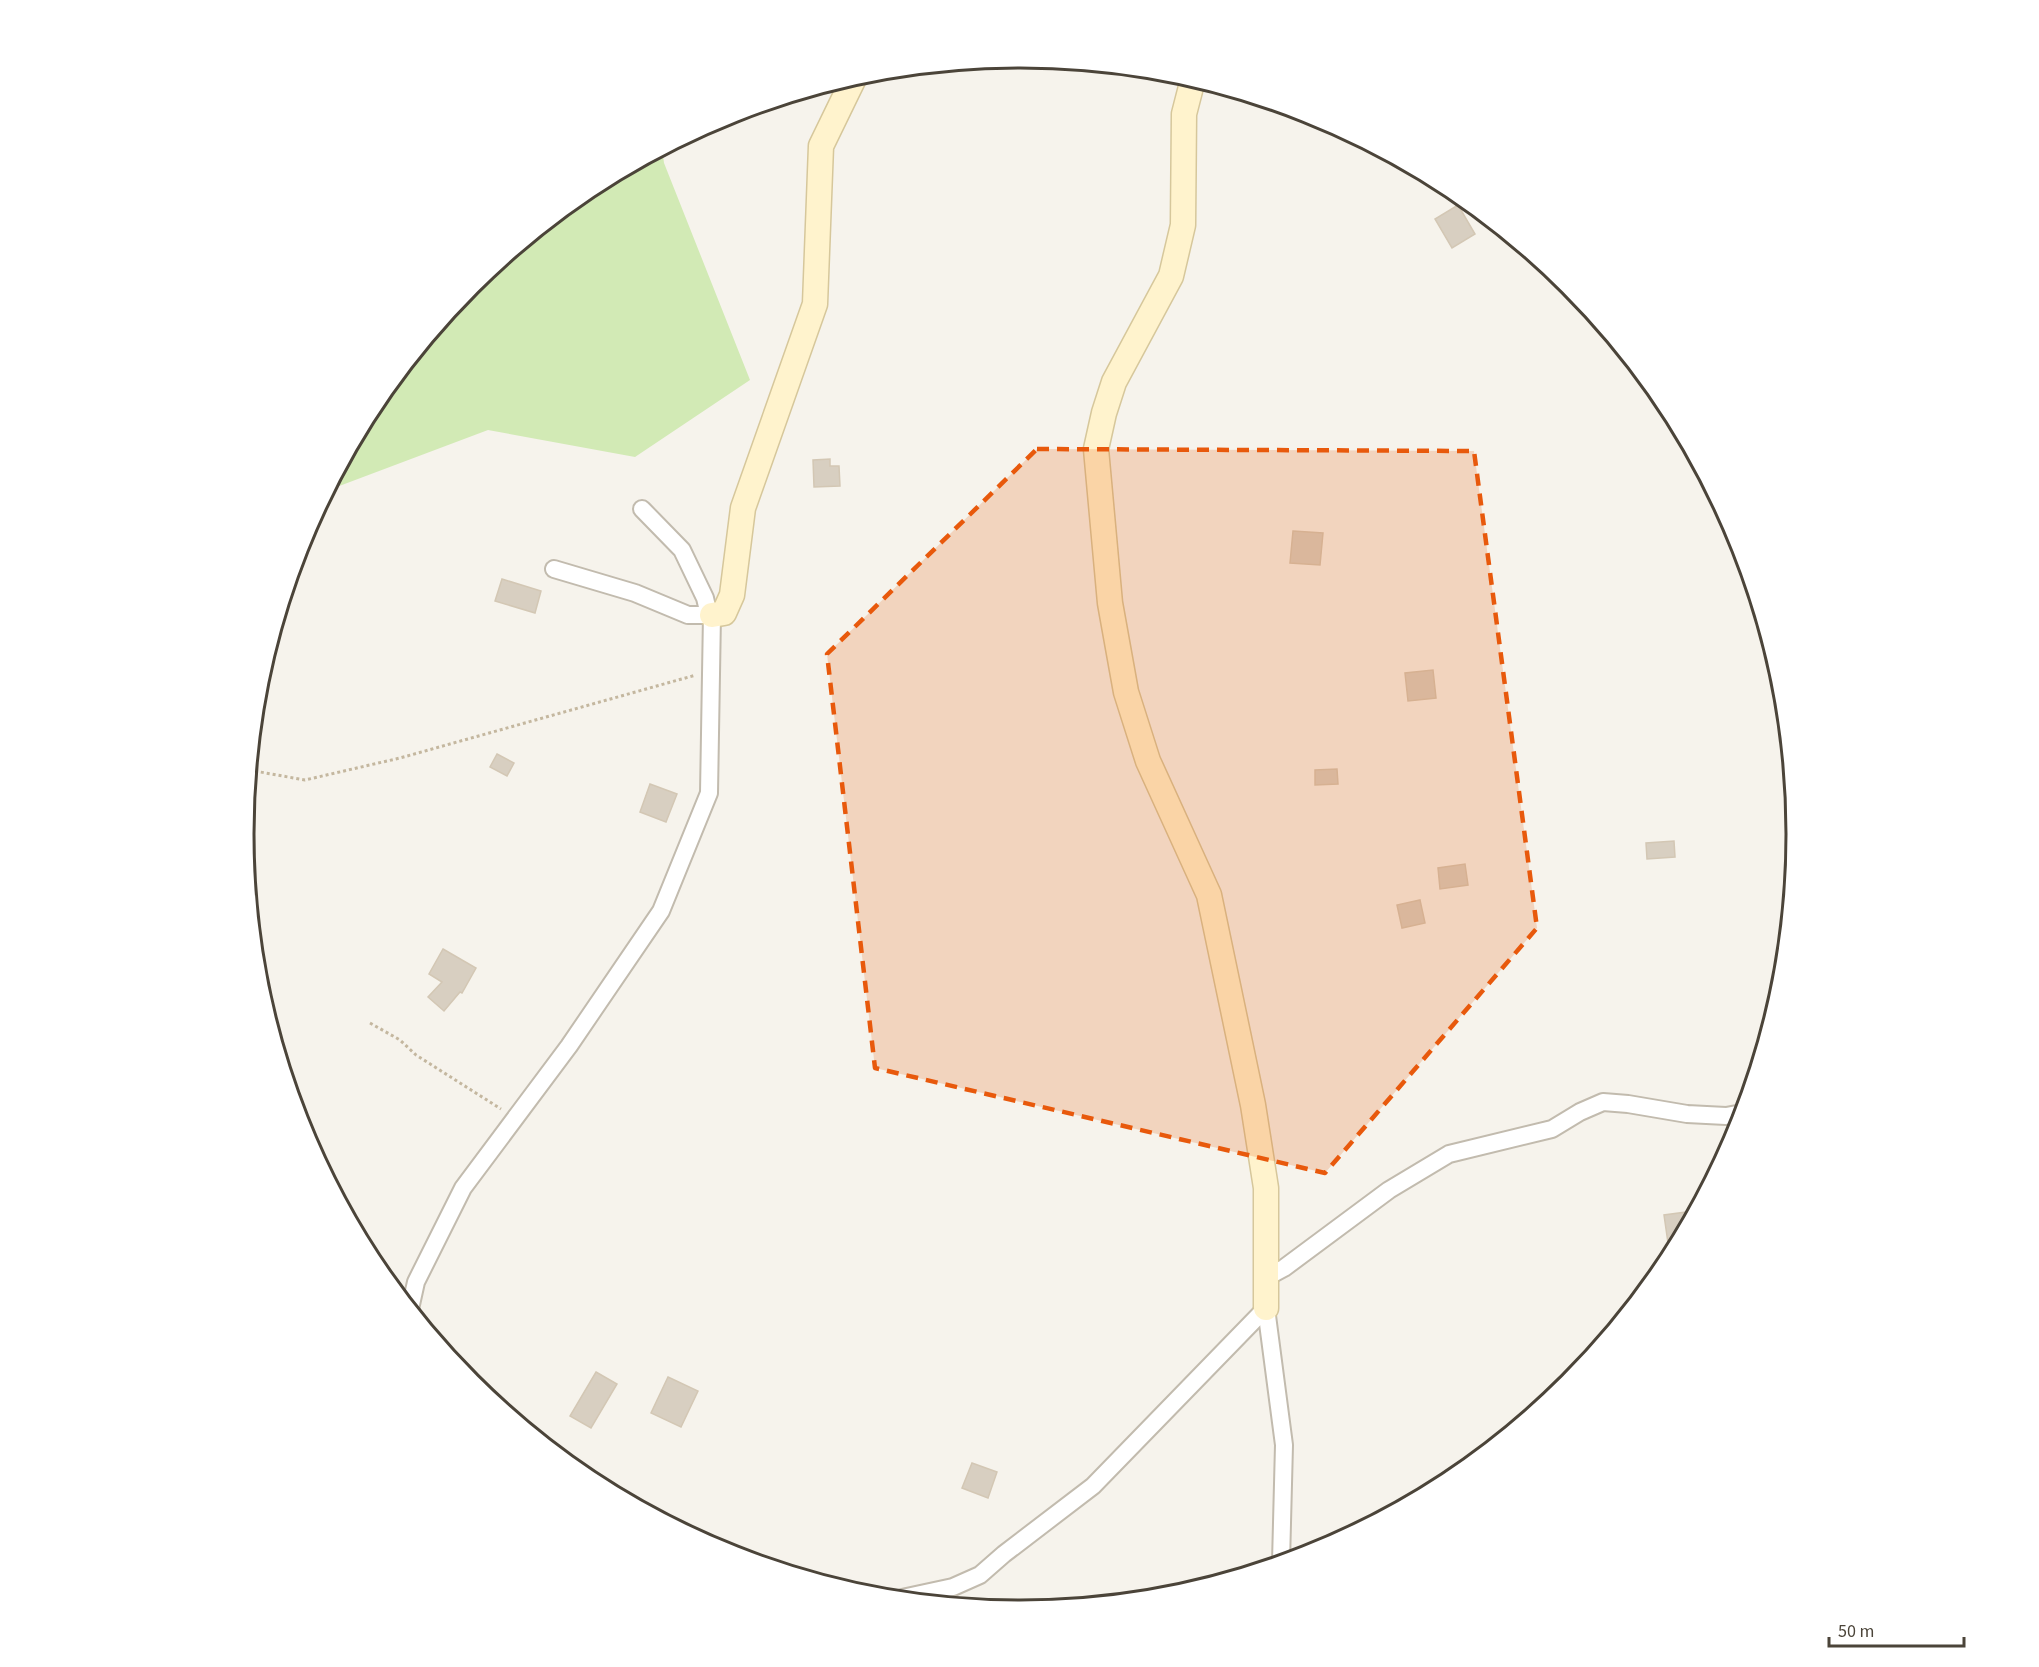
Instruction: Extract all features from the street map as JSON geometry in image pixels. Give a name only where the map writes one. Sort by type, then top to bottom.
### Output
[{"type":"street","points":[[554,569],[635,594],[688,615],[724,613],[732,595],[743,508],[815,304],[822,146],[850,87]]},
{"type":"street","points":[[1191,87],[1184,114],[1183,225],[1171,276],[1114,382],[1096,449],[1110,603],[1126,692],[1148,761],[1209,895],[1253,1106],[1266,1188],[1266,1308],[1284,1445],[1281,1553]]},
{"type":"street","points":[[412,1300],[416,1282],[464,1188],[569,1046],[661,911],[709,793],[710,615],[705,598],[682,550],[642,509]]},
{"type":"street","points":[[1265,1278],[1284,1268],[1389,1190],[1449,1154],[1552,1129],[1580,1112],[1603,1102],[1688,1114],[1732,1115]]},
{"type":"street","points":[[923,1593],[952,1587],[980,1575],[1094,1486],[1266,1308]]},
{"type":"path","points":[[256,771],[305,780],[400,758],[709,671]]},
{"type":"path","points":[[370,1023],[400,1040],[416,1055],[516,1118]]},
{"type":"highlighted area","points":[[1037,449],[1474,451],[1537,928],[1325,1173],[875,1068],[827,654]]},
{"type":"green space","points":[[663,156],[750,380],[635,457],[488,430],[336,487],[356,450],[412,367],[478,292],[553,226],[594,197]]},
{"type":"building","points":[[1457,206],[1475,234],[1452,248],[1435,219]]},
{"type":"building","points":[[830,459],[830,466],[839,466],[840,486],[814,487],[813,460]]},
{"type":"building","points":[[1293,531],[1323,533],[1320,565],[1290,563]]},
{"type":"building","points":[[502,579],[541,591],[535,613],[495,601]]},
{"type":"building","points":[[1433,670],[1436,698],[1408,701],[1405,673]]},
{"type":"building","points":[[497,754],[514,763],[507,776],[490,767]]},
{"type":"building","points":[[1337,769],[1338,784],[1315,785],[1315,770]]},
{"type":"building","points":[[650,784],[677,794],[666,822],[640,812]]},
{"type":"building","points":[[1674,841],[1675,857],[1647,859],[1646,843]]},
{"type":"building","points":[[1465,864],[1468,885],[1440,889],[1438,868]]},
{"type":"building","points":[[1420,900],[1425,923],[1402,928],[1397,905]]},
{"type":"building","points":[[443,949],[476,968],[462,993],[460,992],[444,1011],[428,997],[442,982],[429,974]]},
{"type":"building","points":[[1686,1212],[1668,1241],[1664,1215]]},
{"type":"building","points":[[596,1372],[617,1384],[591,1428],[570,1416]]},
{"type":"building","points":[[668,1377],[698,1391],[681,1427],[651,1413]]},
{"type":"building","points":[[972,1463],[997,1472],[988,1498],[962,1488]]}]
